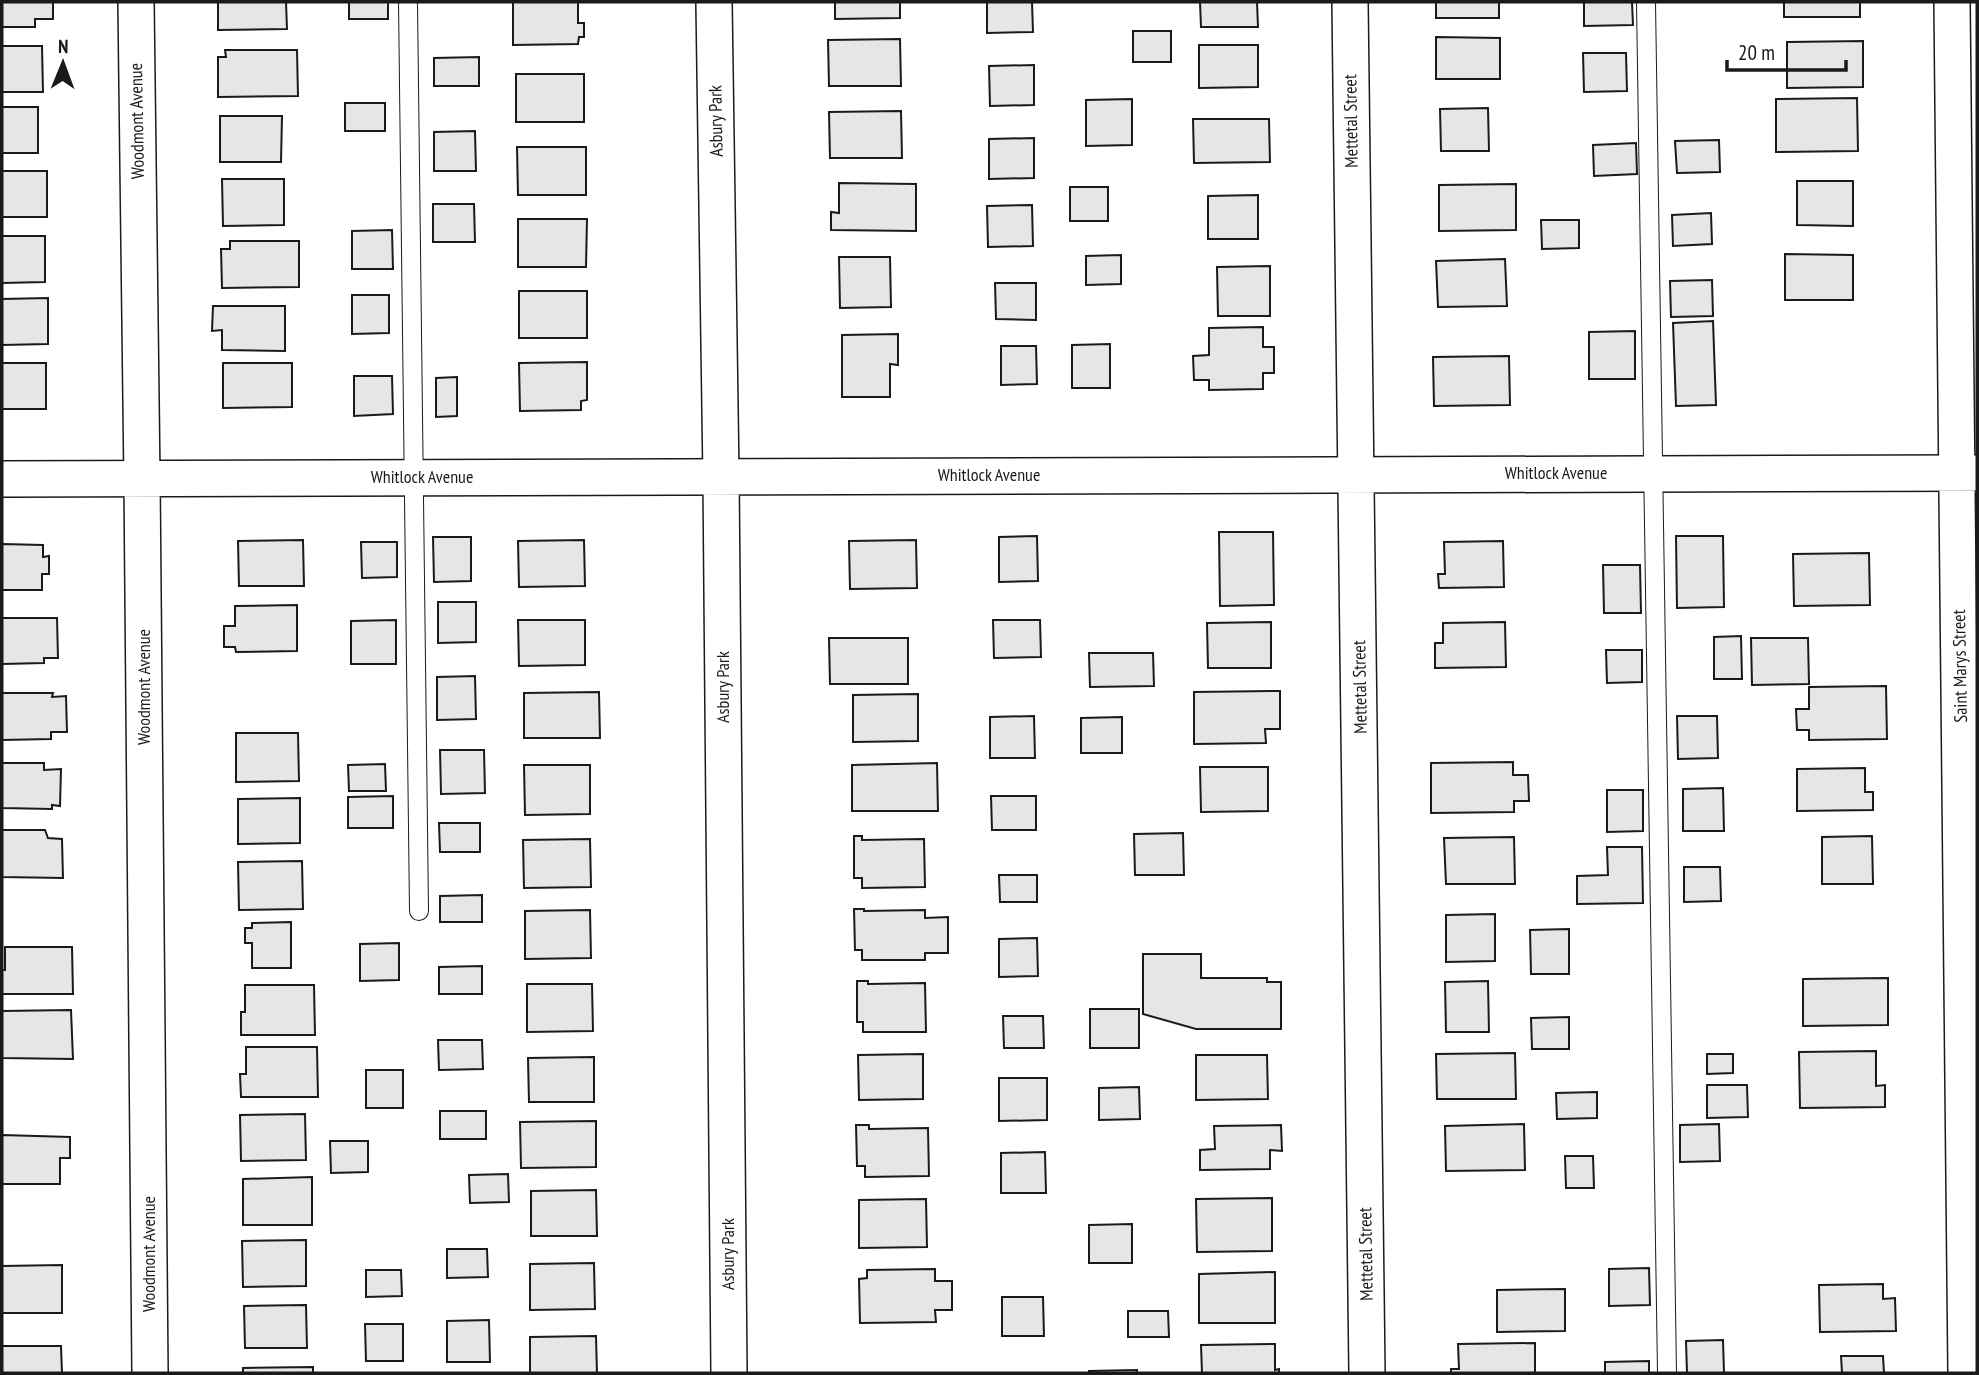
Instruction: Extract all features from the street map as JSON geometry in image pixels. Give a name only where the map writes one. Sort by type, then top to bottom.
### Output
[{"type":"street","name":"Woodmont Avenue","points":[[136,2],[150,1373]]},
{"type":"street","name":"Asbury Park","points":[[714,2],[729,1373]]},
{"type":"street","name":"Mettetal Street","points":[[1350,2],[1367,1373]]},
{"type":"street","name":"Saint Marys Street","points":[[1952,2],[1968,473],[1966,1373]]},
{"type":"street","name":"Whitlock Avenue","points":[[2,479],[1968,473]]},
{"type":"lane","points":[[408,2],[419,911]]},
{"type":"lane","points":[[1646,2],[1667,1373]]},
{"type":"building","points":[[2,2],[53,2],[53,19],[35,19],[35,27],[2,27]]},
{"type":"building","points":[[218,2],[286,2],[287,29],[218,30]]},
{"type":"building","points":[[349,2],[388,2],[388,19],[349,19]]},
{"type":"building","points":[[513,2],[578,2],[578,23],[584,23],[584,37],[579,37],[578,44],[513,45]]},
{"type":"building","points":[[835,2],[900,2],[900,18],[835,19]]},
{"type":"building","points":[[987,2],[1032,2],[1033,32],[987,33]]},
{"type":"building","points":[[1200,2],[1257,2],[1258,27],[1201,27]]},
{"type":"building","points":[[1436,2],[1499,2],[1499,18],[1436,18]]},
{"type":"building","points":[[1584,2],[1632,2],[1633,25],[1584,26]]},
{"type":"building","points":[[1784,2],[1860,2],[1860,17],[1784,17]]},
{"type":"building","points":[[1133,31],[1171,31],[1171,62],[1133,62]]},
{"type":"building","points":[[1436,37],[1500,38],[1500,79],[1436,79]]},
{"type":"building","points":[[900,39],[901,86],[829,86],[828,40]]},
{"type":"building","points":[[1863,41],[1863,87],[1787,88],[1787,42]]},
{"type":"building","points":[[1199,45],[1258,45],[1258,87],[1199,88]]},
{"type":"building","points":[[2,46],[42,46],[43,92],[2,92]]},
{"type":"building","points":[[225,50],[297,50],[298,96],[218,97],[218,57],[226,57]]},
{"type":"building","points":[[1583,53],[1626,53],[1627,91],[1584,92]]},
{"type":"building","points":[[479,57],[479,86],[434,86],[434,58]]},
{"type":"building","points":[[1034,65],[1034,105],[990,106],[989,66]]},
{"type":"building","points":[[516,74],[584,74],[584,122],[516,122]]},
{"type":"building","points":[[1857,98],[1858,151],[1776,152],[1776,99]]},
{"type":"building","points":[[1132,99],[1132,145],[1086,146],[1086,100]]},
{"type":"building","points":[[345,103],[385,103],[385,131],[345,131]]},
{"type":"building","points":[[2,107],[38,107],[38,153],[2,153]]},
{"type":"building","points":[[1488,108],[1489,151],[1441,151],[1440,109]]},
{"type":"building","points":[[901,111],[902,158],[830,158],[829,112]]},
{"type":"building","points":[[220,116],[282,116],[281,162],[220,162]]},
{"type":"building","points":[[1193,119],[1269,119],[1270,162],[1194,163]]},
{"type":"building","points":[[475,131],[476,171],[434,171],[434,132]]},
{"type":"building","points":[[1034,138],[1034,178],[989,179],[989,139]]},
{"type":"building","points":[[1719,140],[1720,172],[1677,173],[1675,141]]},
{"type":"building","points":[[1636,143],[1637,174],[1594,176],[1593,145]]},
{"type":"building","points":[[517,147],[586,147],[586,195],[518,195]]},
{"type":"building","points":[[2,171],[47,171],[47,217],[2,217]]},
{"type":"building","points":[[222,179],[284,179],[284,225],[223,226]]},
{"type":"building","points":[[1797,181],[1853,181],[1853,226],[1797,225]]},
{"type":"building","points":[[839,183],[916,184],[916,231],[831,230],[831,212],[839,213]]},
{"type":"building","points":[[1516,184],[1516,230],[1439,231],[1439,185]]},
{"type":"building","points":[[1070,187],[1108,187],[1108,221],[1070,221]]},
{"type":"building","points":[[1258,195],[1258,239],[1208,239],[1208,196]]},
{"type":"building","points":[[433,204],[474,204],[475,242],[433,242]]},
{"type":"building","points":[[1032,205],[1033,246],[988,247],[987,206]]},
{"type":"building","points":[[1711,213],[1712,244],[1673,246],[1672,215]]},
{"type":"building","points":[[518,219],[587,219],[586,267],[518,267]]},
{"type":"building","points":[[1541,220],[1579,220],[1579,248],[1542,249]]},
{"type":"building","points":[[392,230],[393,269],[352,269],[352,231]]},
{"type":"building","points":[[2,236],[45,236],[45,282],[2,283]]},
{"type":"building","points":[[230,241],[299,241],[299,287],[222,288],[221,249],[230,249]]},
{"type":"building","points":[[1785,254],[1853,255],[1853,300],[1785,300]]},
{"type":"building","points":[[1121,255],[1121,284],[1086,285],[1086,256]]},
{"type":"building","points":[[839,257],[890,257],[891,307],[840,308]]},
{"type":"building","points":[[1505,259],[1507,306],[1438,307],[1436,261]]},
{"type":"building","points":[[1270,266],[1270,316],[1218,316],[1217,267]]},
{"type":"building","points":[[1712,280],[1713,316],[1671,317],[1670,281]]},
{"type":"building","points":[[995,283],[1036,283],[1036,320],[996,319]]},
{"type":"building","points":[[519,291],[587,291],[587,338],[519,338]]},
{"type":"building","points":[[352,295],[389,295],[389,333],[352,334]]},
{"type":"building","points":[[48,298],[48,344],[2,345],[2,299]]},
{"type":"building","points":[[213,306],[285,306],[285,351],[222,350],[222,330],[212,331]]},
{"type":"building","points":[[1713,321],[1716,405],[1676,406],[1673,323]]},
{"type":"building","points":[[1263,327],[1263,347],[1274,347],[1274,373],[1263,373],[1263,389],[1209,390],[1209,380],[1194,380],[1193,356],[1209,355],[1209,328]]},
{"type":"building","points":[[1635,331],[1635,379],[1589,379],[1589,332]]},
{"type":"building","points":[[898,334],[898,365],[890,364],[890,397],[842,397],[842,335]]},
{"type":"building","points":[[1110,344],[1110,388],[1072,388],[1072,345]]},
{"type":"building","points":[[1001,346],[1036,346],[1037,384],[1001,385]]},
{"type":"building","points":[[1509,356],[1510,405],[1434,406],[1433,357]]},
{"type":"building","points":[[587,362],[587,400],[581,401],[581,410],[520,411],[519,363]]},
{"type":"building","points":[[2,363],[46,363],[46,409],[2,409]]},
{"type":"building","points":[[223,363],[292,363],[292,407],[223,408]]},
{"type":"building","points":[[354,376],[392,376],[393,414],[354,416]]},
{"type":"building","points":[[457,377],[457,416],[436,417],[436,378]]},
{"type":"building","points":[[1219,532],[1273,532],[1274,605],[1220,606]]},
{"type":"building","points":[[1037,536],[1038,581],[999,582],[999,537]]},
{"type":"building","points":[[1676,536],[1723,536],[1724,607],[1677,608]]},
{"type":"building","points":[[433,537],[471,537],[471,581],[434,582]]},
{"type":"building","points":[[303,540],[304,586],[239,586],[238,541]]},
{"type":"building","points":[[584,540],[585,586],[519,587],[518,541]]},
{"type":"building","points":[[916,540],[917,588],[850,589],[849,541]]},
{"type":"building","points":[[1503,541],[1504,587],[1439,588],[1438,574],[1445,574],[1444,542]]},
{"type":"building","points":[[361,542],[397,542],[397,577],[362,578]]},
{"type":"building","points":[[2,544],[43,545],[43,557],[49,556],[49,574],[42,574],[42,590],[2,590]]},
{"type":"building","points":[[1869,553],[1870,605],[1794,606],[1793,554]]},
{"type":"building","points":[[1603,565],[1640,565],[1641,613],[1604,613]]},
{"type":"building","points":[[438,602],[476,602],[476,642],[438,643]]},
{"type":"building","points":[[297,605],[297,651],[236,652],[235,647],[224,647],[224,626],[235,626],[235,606]]},
{"type":"building","points":[[2,618],[57,618],[58,658],[44,658],[44,663],[2,664]]},
{"type":"building","points":[[396,620],[396,664],[351,664],[351,621]]},
{"type":"building","points":[[518,620],[585,620],[585,665],[519,666]]},
{"type":"building","points":[[993,620],[1040,620],[1041,657],[994,658]]},
{"type":"building","points":[[1271,622],[1271,668],[1208,668],[1207,623]]},
{"type":"building","points":[[1505,622],[1506,667],[1435,668],[1435,643],[1443,643],[1443,623]]},
{"type":"building","points":[[1741,636],[1742,679],[1714,679],[1714,637]]},
{"type":"building","points":[[829,638],[908,638],[908,684],[830,684]]},
{"type":"building","points":[[1751,638],[1808,638],[1809,684],[1752,685]]},
{"type":"building","points":[[1606,650],[1642,650],[1642,682],[1607,683]]},
{"type":"building","points":[[1089,653],[1153,653],[1154,686],[1090,687]]},
{"type":"building","points":[[475,676],[476,719],[437,720],[437,677]]},
{"type":"building","points":[[1886,686],[1887,739],[1809,740],[1809,730],[1797,730],[1796,709],[1809,709],[1809,687]]},
{"type":"building","points":[[1280,691],[1280,729],[1265,729],[1266,743],[1194,744],[1194,692]]},
{"type":"building","points":[[599,692],[600,738],[524,738],[524,693]]},
{"type":"building","points":[[2,693],[53,693],[52,697],[66,696],[67,732],[51,732],[51,739],[2,740]]},
{"type":"building","points":[[918,694],[918,741],[853,742],[853,695]]},
{"type":"building","points":[[1034,716],[1035,758],[990,758],[990,717]]},
{"type":"building","points":[[1677,716],[1717,716],[1718,758],[1678,759]]},
{"type":"building","points":[[1122,717],[1122,753],[1081,753],[1081,718]]},
{"type":"building","points":[[236,733],[298,733],[299,781],[236,782]]},
{"type":"building","points":[[440,750],[484,750],[485,793],[441,794]]},
{"type":"building","points":[[1513,762],[1513,775],[1528,775],[1529,801],[1514,801],[1514,812],[1431,813],[1431,763]]},
{"type":"building","points":[[2,763],[44,763],[44,770],[61,769],[60,806],[52,805],[52,809],[2,808]]},
{"type":"building","points":[[937,763],[938,811],[852,811],[852,765]]},
{"type":"building","points":[[385,764],[386,791],[349,791],[348,765]]},
{"type":"building","points":[[524,765],[590,765],[590,814],[525,815]]},
{"type":"building","points":[[1200,767],[1268,767],[1268,811],[1201,812]]},
{"type":"building","points":[[1865,768],[1865,792],[1873,792],[1873,810],[1797,811],[1797,769]]},
{"type":"building","points":[[1723,788],[1724,831],[1683,831],[1683,789]]},
{"type":"building","points":[[1607,790],[1643,790],[1643,831],[1607,832]]},
{"type":"building","points":[[393,796],[393,828],[348,828],[348,797]]},
{"type":"building","points":[[991,796],[1036,796],[1036,830],[992,830]]},
{"type":"building","points":[[300,798],[300,843],[238,844],[238,799]]},
{"type":"building","points":[[439,823],[480,823],[480,852],[440,852]]},
{"type":"building","points":[[2,830],[45,830],[48,838],[62,839],[63,878],[2,877]]},
{"type":"building","points":[[1183,833],[1184,875],[1135,875],[1134,834]]},
{"type":"building","points":[[854,836],[862,836],[862,840],[924,839],[925,887],[862,888],[862,878],[854,878]]},
{"type":"building","points":[[1872,836],[1873,884],[1822,884],[1822,837]]},
{"type":"building","points":[[1514,837],[1515,884],[1446,884],[1444,838]]},
{"type":"building","points":[[590,839],[591,887],[524,888],[523,840]]},
{"type":"building","points":[[1607,847],[1642,847],[1643,903],[1577,904],[1577,876],[1608,875]]},
{"type":"building","points":[[302,861],[303,909],[239,910],[238,862]]},
{"type":"building","points":[[1684,867],[1720,867],[1721,901],[1684,902]]},
{"type":"building","points":[[999,875],[1037,875],[1037,902],[1000,902]]},
{"type":"building","points":[[482,895],[482,922],[440,922],[440,896]]},
{"type":"building","points":[[854,909],[925,910],[925,918],[948,917],[948,953],[925,953],[925,960],[862,960],[862,950],[855,950]]},
{"type":"building","points":[[590,910],[591,958],[525,959],[525,911]]},
{"type":"building","points":[[1495,914],[1495,961],[1446,962],[1446,915]]},
{"type":"building","points":[[291,922],[291,968],[252,968],[252,943],[245,943],[245,928],[252,928],[252,923]]},
{"type":"building","points":[[1569,929],[1569,974],[1531,974],[1530,930]]},
{"type":"building","points":[[1037,938],[1038,976],[999,977],[999,939]]},
{"type":"building","points":[[399,943],[399,980],[360,981],[360,944]]},
{"type":"building","points":[[5,947],[72,947],[73,994],[2,994]]},
{"type":"building","points":[[1143,954],[1201,954],[1201,978],[1267,978],[1267,982],[1281,982],[1281,1029],[1196,1029],[1143,1014]]},
{"type":"building","points":[[482,966],[482,994],[439,994],[439,967]]},
{"type":"building","points":[[1888,978],[1888,1025],[1803,1026],[1803,979]]},
{"type":"building","points":[[857,981],[868,981],[868,984],[925,983],[926,1032],[863,1032],[863,1022],[857,1022]]},
{"type":"building","points":[[1488,981],[1489,1032],[1446,1032],[1445,982]]},
{"type":"building","points":[[527,984],[592,984],[593,1031],[527,1032]]},
{"type":"building","points":[[245,985],[314,985],[315,1035],[241,1035],[241,1012],[245,1012]]},
{"type":"building","points":[[1090,1009],[1139,1009],[1139,1048],[1090,1048]]},
{"type":"building","points":[[71,1010],[73,1059],[2,1058],[2,1011]]},
{"type":"building","points":[[1003,1016],[1043,1016],[1044,1048],[1004,1048]]},
{"type":"building","points":[[1569,1017],[1569,1049],[1532,1049],[1531,1018]]},
{"type":"building","points":[[438,1040],[482,1040],[483,1069],[439,1070]]},
{"type":"building","points":[[246,1047],[317,1047],[318,1097],[241,1097],[240,1074],[246,1074]]},
{"type":"building","points":[[1876,1051],[1876,1086],[1885,1085],[1885,1107],[1800,1108],[1799,1052]]},
{"type":"building","points":[[1515,1053],[1516,1099],[1437,1099],[1436,1054]]},
{"type":"building","points":[[923,1054],[923,1099],[859,1100],[858,1055]]},
{"type":"building","points":[[1707,1054],[1733,1054],[1733,1073],[1707,1074]]},
{"type":"building","points":[[1196,1055],[1267,1055],[1268,1099],[1196,1100]]},
{"type":"building","points":[[594,1057],[594,1102],[529,1102],[528,1058]]},
{"type":"building","points":[[366,1070],[403,1070],[403,1108],[366,1108]]},
{"type":"building","points":[[999,1078],[1047,1078],[1047,1120],[999,1121]]},
{"type":"building","points":[[1707,1085],[1747,1085],[1748,1117],[1707,1118]]},
{"type":"building","points":[[1139,1087],[1140,1119],[1099,1120],[1099,1088]]},
{"type":"building","points":[[1597,1092],[1597,1118],[1557,1119],[1556,1093]]},
{"type":"building","points":[[440,1111],[486,1111],[486,1139],[440,1139]]},
{"type":"building","points":[[305,1114],[306,1160],[241,1161],[240,1115]]},
{"type":"building","points":[[596,1121],[596,1167],[521,1168],[520,1122]]},
{"type":"building","points":[[1524,1124],[1525,1170],[1446,1171],[1445,1126]]},
{"type":"building","points":[[1719,1124],[1720,1161],[1680,1162],[1680,1125]]},
{"type":"building","points":[[856,1125],[869,1125],[869,1129],[928,1128],[929,1176],[865,1177],[865,1166],[857,1166]]},
{"type":"building","points":[[1281,1125],[1282,1151],[1270,1150],[1270,1169],[1200,1170],[1200,1150],[1215,1149],[1214,1126]]},
{"type":"building","points":[[2,1135],[70,1137],[70,1158],[60,1158],[60,1184],[2,1184]]},
{"type":"building","points":[[330,1141],[368,1141],[368,1172],[331,1173]]},
{"type":"building","points":[[1045,1152],[1046,1193],[1001,1193],[1001,1153]]},
{"type":"building","points":[[1565,1156],[1593,1156],[1594,1188],[1566,1188]]},
{"type":"building","points":[[508,1174],[509,1202],[470,1203],[469,1175]]},
{"type":"building","points":[[312,1177],[312,1225],[243,1225],[243,1179]]},
{"type":"building","points":[[596,1190],[597,1236],[531,1236],[531,1191]]},
{"type":"building","points":[[1272,1198],[1272,1251],[1197,1252],[1196,1199]]},
{"type":"building","points":[[926,1199],[927,1247],[859,1248],[859,1200]]},
{"type":"building","points":[[1132,1224],[1132,1263],[1089,1263],[1089,1225]]},
{"type":"building","points":[[306,1240],[306,1286],[243,1287],[242,1241]]},
{"type":"building","points":[[447,1249],[487,1249],[488,1277],[447,1278]]},
{"type":"building","points":[[594,1263],[595,1309],[530,1310],[530,1264]]},
{"type":"building","points":[[62,1265],[62,1313],[2,1313],[2,1266]]},
{"type":"building","points":[[1649,1268],[1650,1305],[1609,1306],[1609,1269]]},
{"type":"building","points":[[935,1269],[935,1281],[952,1281],[952,1310],[935,1310],[936,1322],[860,1323],[859,1279],[867,1278],[867,1270]]},
{"type":"building","points":[[366,1270],[401,1270],[402,1296],[366,1297]]},
{"type":"building","points":[[1275,1272],[1275,1323],[1199,1323],[1199,1274]]},
{"type":"building","points":[[1883,1284],[1883,1299],[1895,1298],[1896,1331],[1820,1332],[1819,1285]]},
{"type":"building","points":[[1565,1289],[1565,1331],[1497,1332],[1497,1290]]},
{"type":"building","points":[[1002,1297],[1043,1297],[1044,1336],[1002,1336]]},
{"type":"building","points":[[306,1305],[307,1348],[245,1348],[244,1306]]},
{"type":"building","points":[[1128,1311],[1168,1311],[1169,1337],[1128,1337]]},
{"type":"building","points":[[489,1320],[490,1362],[447,1362],[447,1321]]},
{"type":"building","points":[[365,1324],[403,1324],[403,1361],[366,1361]]},
{"type":"building","points":[[596,1336],[597,1373],[530,1373],[530,1337]]},
{"type":"building","points":[[1723,1340],[1724,1373],[1687,1373],[1686,1341]]},
{"type":"building","points":[[1535,1343],[1535,1373],[1451,1373],[1451,1369],[1459,1369],[1458,1344]]},
{"type":"building","points":[[1275,1344],[1275,1370],[1279,1369],[1279,1373],[1202,1373],[1201,1345]]},
{"type":"building","points":[[2,1346],[61,1346],[62,1373],[2,1373]]},
{"type":"building","points":[[1841,1356],[1883,1356],[1884,1373],[1842,1373]]},
{"type":"building","points":[[1649,1361],[1649,1373],[1605,1373],[1605,1362]]},
{"type":"building","points":[[313,1367],[313,1373],[243,1373],[243,1368]]},
{"type":"building","points":[[1137,1370],[1137,1373],[1089,1373],[1089,1371]]}]
